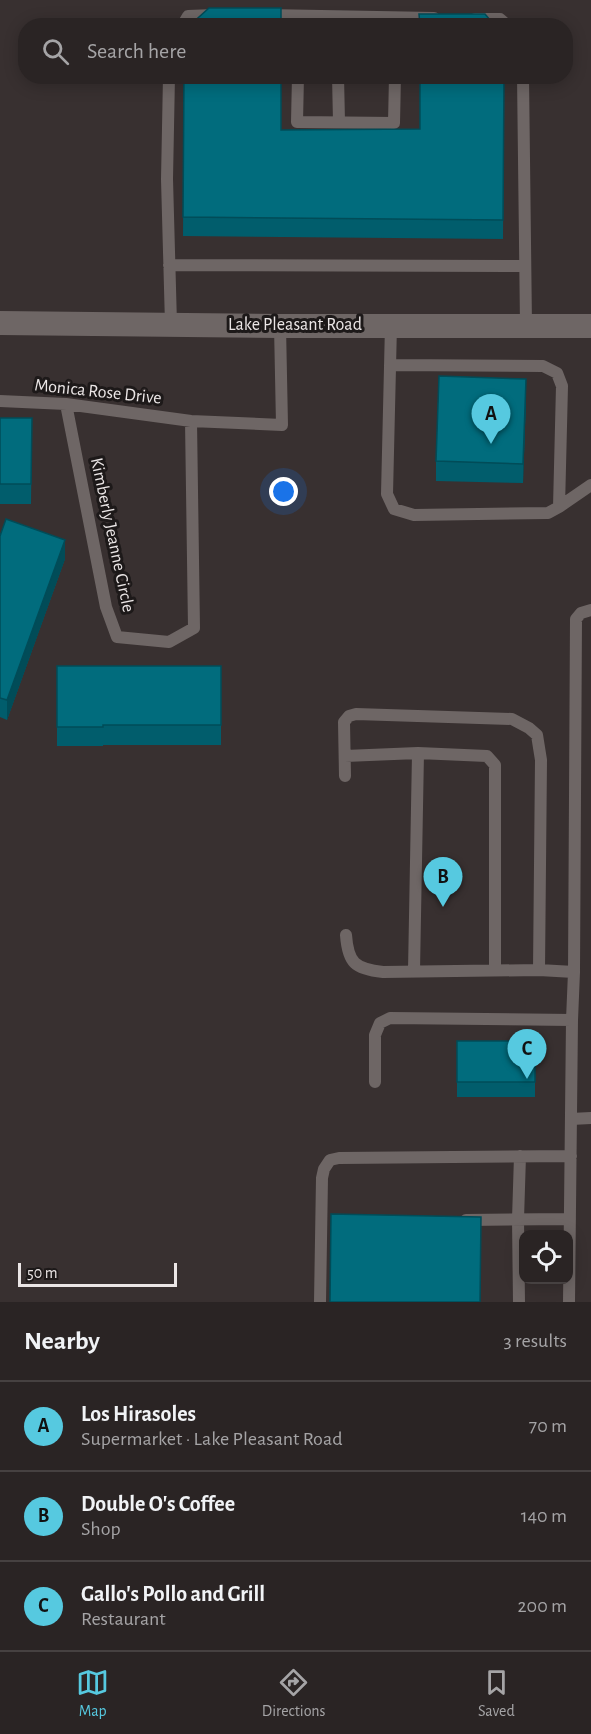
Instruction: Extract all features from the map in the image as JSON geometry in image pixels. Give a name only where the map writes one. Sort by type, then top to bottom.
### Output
[{"type":"street","name":"Lake Pleasant Road","points":[[0,323],[591,326]]},
{"type":"lane","points":[[187,18],[188,16],[222,15]]},
{"type":"lane","points":[[256,15],[277,18]]},
{"type":"lane","points":[[169,84],[167,179],[171,324]]},
{"type":"lane","points":[[298,84],[297,122],[394,123],[395,84]]},
{"type":"lane","points":[[338,84],[339,122]]},
{"type":"lane","points":[[523,84],[526,325]]},
{"type":"lane","points":[[169,265],[525,266]]},
{"type":"lane","points":[[391,325],[387,494],[394,509],[414,515],[548,513],[591,485]]},
{"type":"lane","name":"Monica Rose Drive","points":[[0,401],[66,404],[191,421],[282,425],[280,326]]},
{"type":"lane","points":[[390,365],[543,366],[557,373],[562,386],[559,507]]},
{"type":"lane","name":"Kimberly Jeanne Circle","points":[[66,404],[106,607],[117,637],[169,642],[194,628],[191,421]]},
{"type":"lane","points":[[569,1302],[576,619],[582,613],[591,610]]},
{"type":"lane","points":[[345,776],[344,722],[349,716],[356,714],[512,719],[537,735],[541,760],[539,970]]},
{"type":"lane","points":[[345,756],[418,753],[487,756],[495,765],[495,970]]},
{"type":"lane","points":[[414,970],[418,753]]},
{"type":"lane","points":[[346,935],[351,960],[360,967],[383,972],[539,970],[574,972]]},
{"type":"lane","points":[[375,1082],[375,1035],[380,1023],[390,1018],[572,1020]]},
{"type":"lane","points":[[571,1119],[591,1118]]},
{"type":"lane","points":[[519,1302],[520,1156]]},
{"type":"lane","points":[[320,1302],[326,1220],[322,1178],[324,1168],[330,1160],[339,1158],[571,1156]]},
{"type":"lane","points":[[448,1220],[570,1219]]},
{"type":"building","points":[[209,8],[281,8],[281,18],[198,18]]},
{"type":"building","points":[[419,14],[485,14],[488,18],[419,18]]},
{"type":"building","points":[[184,84],[281,84],[281,130],[420,129],[420,84],[504,84],[503,220],[183,217]]},
{"type":"building","points":[[439,376],[526,379],[523,464],[436,461]]},
{"type":"building","points":[[0,418],[32,418],[31,484],[0,484]]},
{"type":"building","points":[[6,519],[65,540],[7,700],[0,698],[0,536]]},
{"type":"building","points":[[57,666],[221,666],[221,725],[57,727]]},
{"type":"building","points":[[457,1041],[535,1041],[535,1082],[457,1082]]},
{"type":"building","points":[[331,1214],[481,1217],[480,1302],[330,1302]]},
{"type":"place","name":"Los Hirasoles","points":[[491,444]]},
{"type":"place","name":"Double O's Coffee","points":[[443,907]]},
{"type":"place","name":"Gallo's Pollo and Grill","points":[[527,1079]]}]
